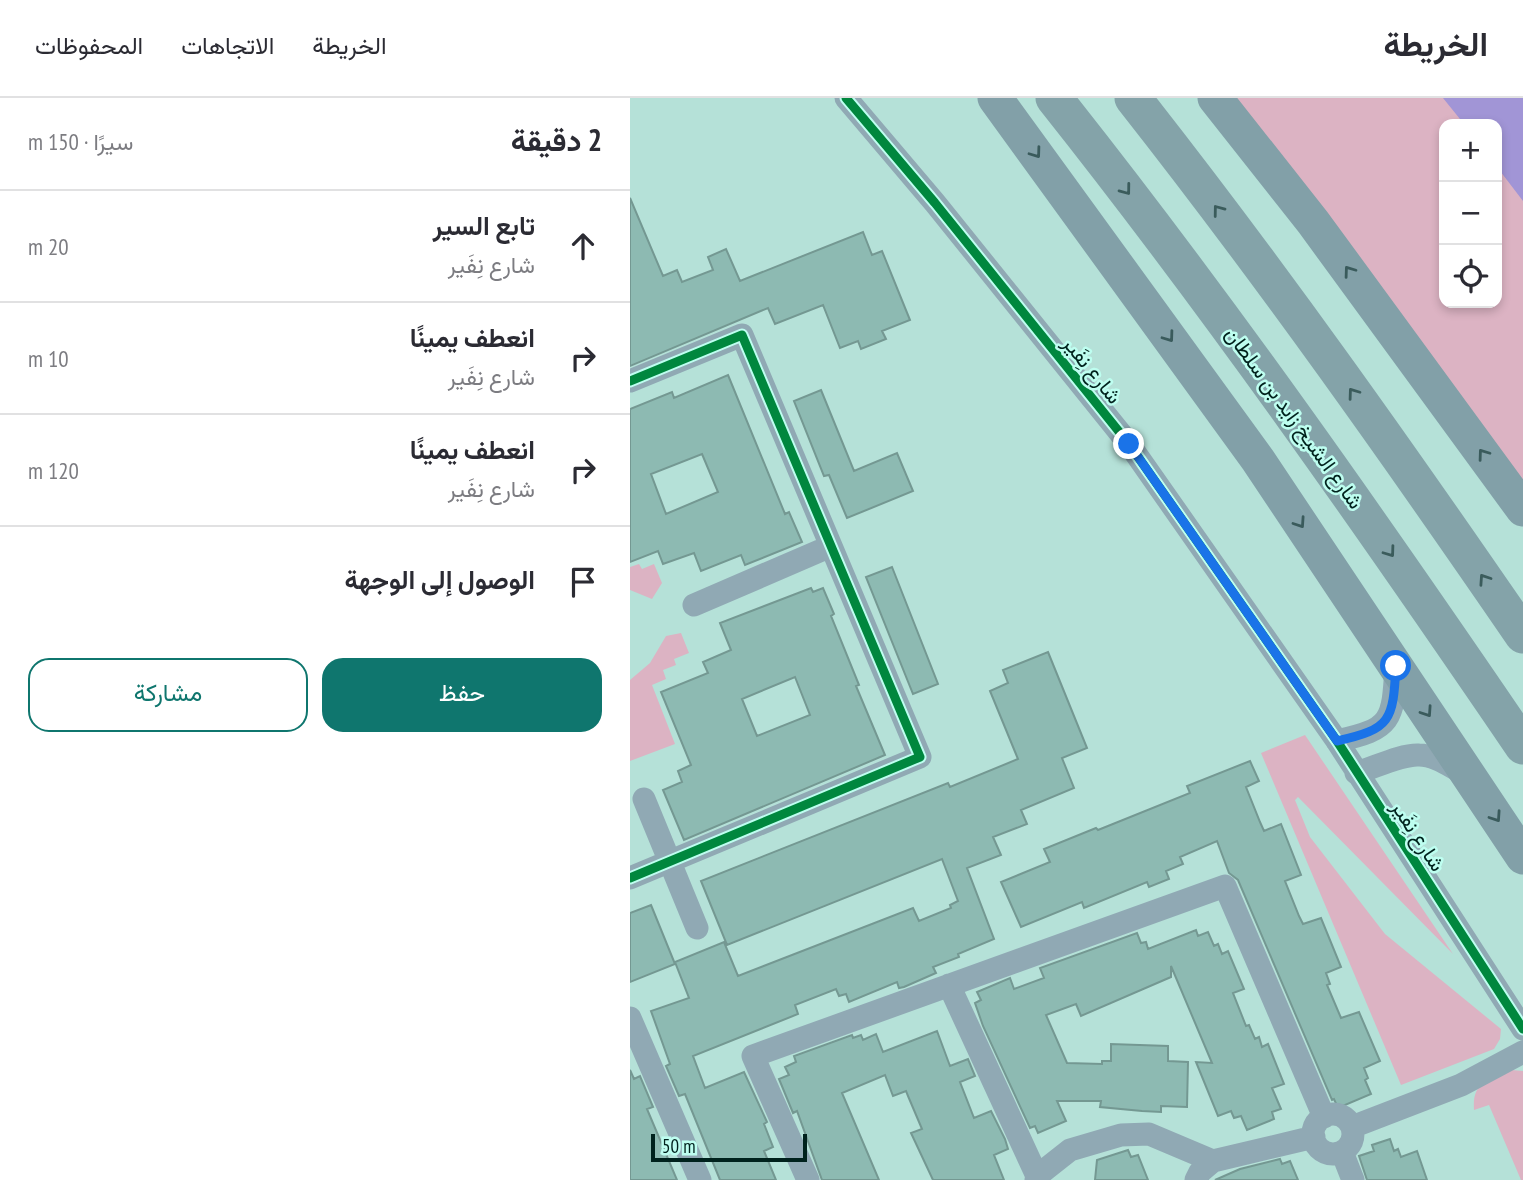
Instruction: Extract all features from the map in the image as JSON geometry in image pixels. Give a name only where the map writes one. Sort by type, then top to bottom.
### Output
[{"type":"highway","name":"شارع الشيخ زايد بن سلطان","points":[[1054,98],[1258,367],[1401,567],[1523,746]]},
{"type":"highway","points":[[1133,98],[1312,336],[1523,635]]},
{"type":"main road","points":[[995,98],[1258,460],[1523,857]]},
{"type":"main road","points":[[1215,98],[1313,222],[1523,509]]},
{"type":"street","name":"شارع نِفَير","points":[[846,98],[935,203],[1129,444],[1337,741],[1523,1029]]},
{"type":"street","points":[[630,381],[742,335],[920,757],[630,878]]},
{"type":"street","points":[[694,605],[831,546]]},
{"type":"street","points":[[1337,741],[1367,734],[1381,726],[1390,714],[1392,706],[1396,666]]},
{"type":"street","points":[[1356,773],[1407,756],[1421,755],[1433,758],[1470,777]]},
{"type":"street","points":[[644,799],[696,928]]},
{"type":"street","points":[[808,1180],[753,1056],[1225,886],[1319,1127],[1315,1143],[1330,1154],[1347,1149],[1353,1138],[1352,1127],[1340,1116],[1319,1127],[1213,1161],[1200,1172],[1196,1180]]},
{"type":"street","points":[[949,985],[1036,1178],[1070,1150],[1121,1135],[1149,1134],[1213,1161]]},
{"type":"street","points":[[630,1018],[700,1180]]},
{"type":"street","points":[[1352,1127],[1461,1085],[1523,1052]]},
{"type":"street","points":[[1342,1152],[1353,1180]]},
{"type":"shaded area","points":[[1232,98],[1523,98],[1523,483]]},
{"type":"shaded area","points":[[1443,98],[1523,98],[1523,201],[1502,174],[1502,119],[1460,119]]},
{"type":"shaded area","points":[[639,564],[642,569],[654,564],[662,583],[652,599],[630,590],[630,567]]},
{"type":"shaded area","points":[[681,633],[689,653],[674,659],[676,665],[663,670],[666,679],[652,685],[675,744],[630,761],[630,680],[650,663],[666,636]]},
{"type":"shaded area","points":[[1305,735],[1453,954],[1298,797],[1295,800],[1310,837],[1385,934],[1501,1029],[1500,1039],[1494,1049],[1401,1085],[1261,753]]},
{"type":"shaded area","points":[[1511,1070],[1523,1071],[1523,1180],[1489,1105],[1474,1110],[1476,1093],[1483,1083]]},
{"type":"building","points":[[630,198],[663,276],[677,270],[682,282],[713,270],[708,257],[726,249],[740,281],[863,232],[872,255],[882,251],[910,320],[882,331],[886,339],[861,349],[858,341],[840,348],[823,305],[775,324],[768,308],[630,366]]},
{"type":"building","points":[[728,375],[785,514],[789,512],[802,542],[745,565],[741,555],[701,571],[694,553],[663,564],[658,551],[630,562],[630,409],[672,392],[674,398]],"holes":[[[702,454],[718,492],[666,514],[651,474]]]},
{"type":"building","points":[[821,390],[854,471],[897,453],[913,491],[847,518],[829,475],[824,476],[794,401]]},
{"type":"building","points":[[892,567],[938,684],[913,694],[866,577]]},
{"type":"building","points":[[811,588],[813,592],[823,588],[834,614],[831,616],[859,685],[856,686],[885,755],[684,840],[663,790],[682,782],[678,771],[691,765],[661,692],[708,673],[703,662],[731,650],[720,623]],"holes":[[[795,677],[810,715],[757,736],[742,699]]]},
{"type":"building","points":[[1048,652],[1087,748],[1062,758],[1074,788],[1021,810],[1027,824],[993,837],[1001,855],[967,868],[994,939],[933,967],[936,973],[904,987],[899,988],[897,982],[849,1002],[846,994],[839,996],[836,989],[795,1005],[798,1014],[693,1056],[705,1088],[744,1072],[767,1122],[764,1124],[773,1147],[764,1151],[776,1180],[720,1180],[685,1094],[679,1096],[666,1066],[670,1064],[651,1011],[689,998],[675,962],[724,942],[738,976],[913,908],[919,921],[951,908],[950,905],[958,901],[942,859],[727,945],[701,881],[948,783],[950,787],[1018,759],[990,691],[1008,683],[1003,670]]},
{"type":"building","points":[[1250,761],[1259,781],[1246,787],[1264,831],[1281,824],[1301,875],[1285,881],[1299,916],[1303,924],[1321,918],[1341,967],[1326,973],[1330,984],[1327,985],[1341,1018],[1359,1012],[1380,1061],[1364,1068],[1368,1078],[1365,1080],[1371,1094],[1338,1108],[1334,1099],[1332,1100],[1238,880],[1229,873],[1217,841],[1180,857],[1183,864],[1166,871],[1169,879],[1149,887],[1147,882],[1084,908],[1082,902],[1021,927],[1001,882],[1050,862],[1044,849],[1190,793],[1187,786]]},
{"type":"building","points":[[651,905],[675,964],[630,982],[630,913]]},
{"type":"building","points":[[1196,930],[1198,936],[1208,932],[1214,946],[1218,944],[1222,954],[1228,951],[1244,989],[1233,993],[1246,1026],[1249,1025],[1255,1039],[1259,1037],[1262,1047],[1268,1044],[1284,1084],[1272,1088],[1281,1109],[1272,1112],[1274,1119],[1247,1130],[1241,1116],[1234,1118],[1231,1111],[1218,1116],[1196,1062],[1212,1063],[1171,966],[1171,977],[1081,1016],[1076,1004],[1046,1015],[1067,1063],[1102,1064],[1102,1061],[1111,1061],[1111,1044],[1168,1046],[1168,1061],[1188,1062],[1187,1107],[1161,1106],[1161,1112],[1100,1107],[1101,1101],[1057,1101],[1066,1121],[1038,1133],[1035,1126],[1030,1128],[983,1026],[975,1003],[981,1000],[977,992],[1010,978],[1014,989],[1044,978],[1040,968],[1137,933],[1141,943],[1146,942],[1148,949]]},
{"type":"building","points":[[937,1031],[950,1066],[968,1059],[975,1076],[960,1082],[974,1118],[991,1111],[1005,1139],[1008,1149],[994,1155],[1004,1180],[933,1180],[911,1133],[922,1129],[906,1091],[893,1096],[885,1075],[842,1093],[879,1180],[822,1180],[797,1111],[793,1113],[779,1079],[789,1075],[785,1067],[796,1062],[794,1056],[852,1035],[853,1038],[861,1035],[863,1040],[876,1034],[883,1052]]},
{"type":"building","points":[[630,1070],[634,1079],[640,1076],[653,1107],[647,1109],[677,1180],[630,1180]]},
{"type":"building","points":[[1390,1139],[1394,1151],[1398,1149],[1401,1157],[1417,1151],[1427,1180],[1367,1180],[1359,1156],[1374,1151],[1372,1145]]},
{"type":"building","points":[[1128,1150],[1131,1157],[1138,1155],[1148,1180],[1095,1180],[1097,1160]]},
{"type":"building","points":[[1280,1159],[1282,1164],[1290,1161],[1298,1180],[1215,1180],[1240,1169]]},
{"type":"cycle path","points":[[846,98],[935,203],[1129,444],[1337,741],[1523,1029]]},
{"type":"cycle path","points":[[630,381],[742,335],[920,757],[630,878]]},
{"type":"route","points":[[1129,444],[1337,741],[1367,734],[1381,726],[1390,714],[1394,699],[1396,666]]}]
